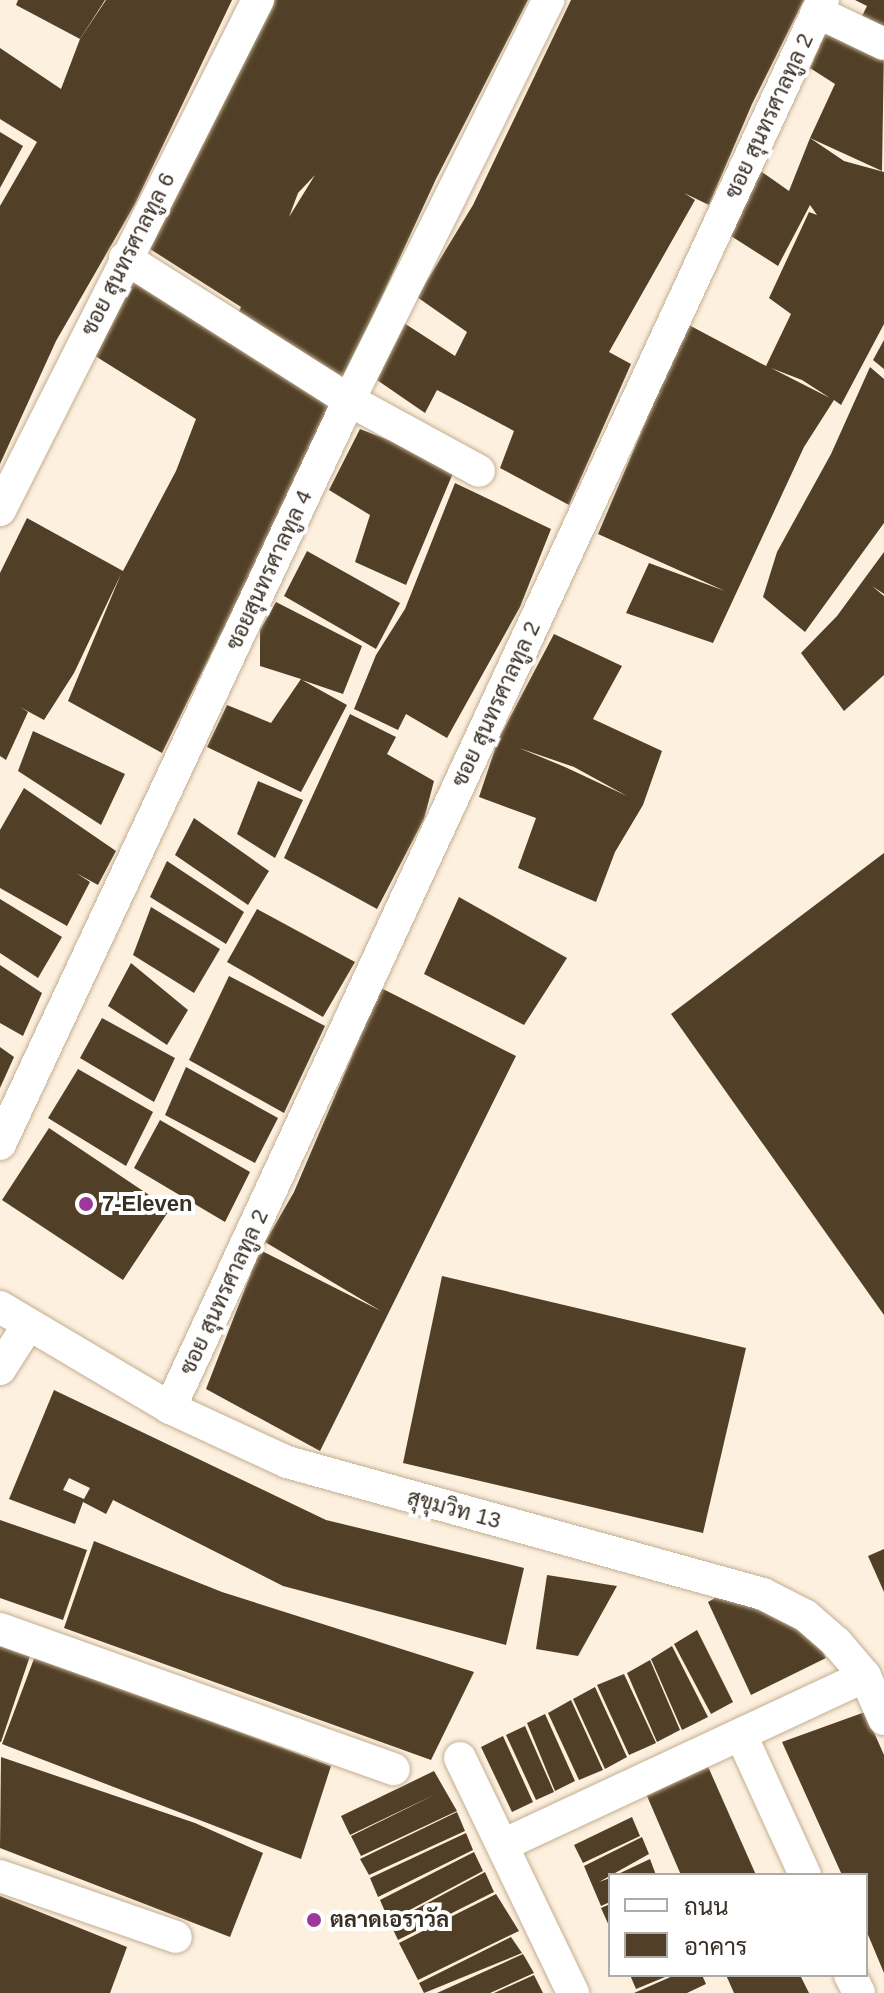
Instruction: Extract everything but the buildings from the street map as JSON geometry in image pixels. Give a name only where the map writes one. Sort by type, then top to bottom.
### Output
[{"type":"street","name":"ซอย สุนทรศาลทูล 6","points":[[0,510],[258,0]]},
{"type":"street","name":"ซอยสุนทรศาลทูล 4","points":[[0,1144],[349,400],[548,0]]},
{"type":"street","points":[[820,6],[884,44]]},
{"type":"street","name":"ซอย สุนทรศาลทูล 2","points":[[170,1408],[820,6]]},
{"type":"street","points":[[125,258],[349,400],[479,471]]},
{"type":"street","name":"สุขุมวิท 13","points":[[0,1307],[27,1327],[170,1408],[287,1462],[763,1594],[806,1616],[865,1676],[884,1719]]},
{"type":"street","points":[[0,1369],[27,1327]]},
{"type":"street","points":[[0,1629],[394,1769]]},
{"type":"street","points":[[505,1844],[865,1676]]},
{"type":"street","points":[[741,1735],[804,1873]]},
{"type":"street","points":[[460,1758],[505,1844],[573,1993]]},
{"type":"street","points":[[0,1876],[176,1937]]},
{"type":"place","name":"7-Eleven","points":[[86,1204]]},
{"type":"place","name":"ตลาดเอราวัล","points":[[314,1920]]}]
